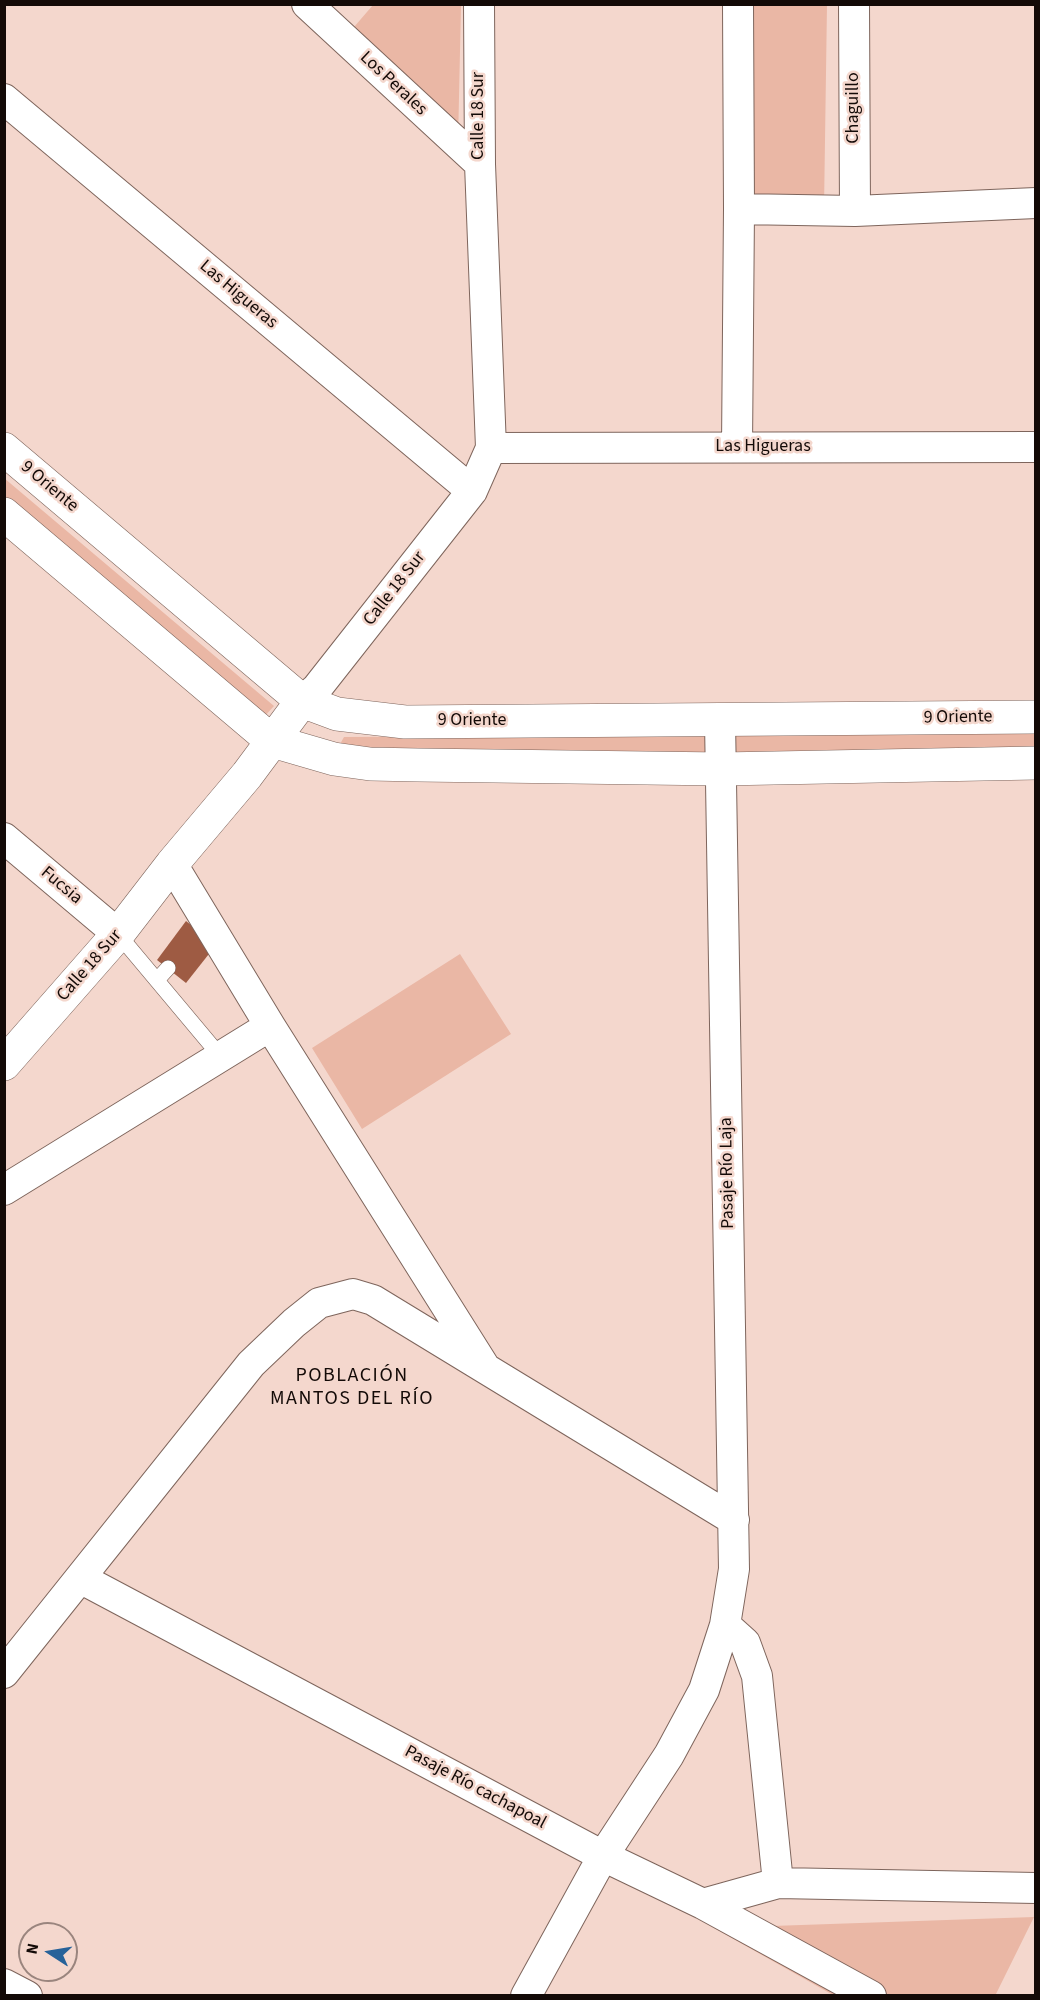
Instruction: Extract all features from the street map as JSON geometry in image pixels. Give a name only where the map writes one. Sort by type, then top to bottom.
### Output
[{"type":"street","name":"Los Perales","points":[[307,4],[480,164]]},
{"type":"street","name":"Calle 18 Sur","points":[[4,1064],[118,934],[172,864],[247,775],[302,701],[317,688],[472,491],[491,448],[480,164],[479,4]]},
{"type":"street","points":[[737,447],[738,4]]},
{"type":"street","name":"Chaguillo","points":[[854,4],[855,210]]},
{"type":"street","name":"Las Higueras","points":[[4,99],[472,491]]},
{"type":"street","points":[[739,209],[855,210],[1035,203]]},
{"type":"street","name":"Las Higueras","points":[[491,448],[1035,447]]},
{"type":"street","name":"9 Oriente","points":[[4,449],[302,701],[337,714],[405,722],[1035,717]]},
{"type":"street","points":[[34,474],[4,512],[272,741],[334,759],[370,764],[722,769],[1035,763]]},
{"type":"street","name":"Pasaje Río Laja","points":[[526,1995],[603,1856],[669,1755],[704,1690],[725,1625],[734,1569],[720,721]]},
{"type":"street","name":"Fucsia","points":[[4,838],[118,934]]},
{"type":"street","points":[[172,864],[202,925],[270,1026],[488,1371]]},
{"type":"street","points":[[4,1190],[270,1026]]},
{"type":"street","points":[[4,1673],[251,1364],[294,1323],[319,1303],[353,1294],[373,1300],[734,1520]]},
{"type":"street","name":"Pasaje Río cachapoal","points":[[80,1578],[603,1856],[703,1904],[871,1995]]},
{"type":"street","points":[[725,1625],[745,1642],[757,1676],[778,1883]]},
{"type":"street","points":[[703,1904],[778,1883],[1035,1888]]},
{"type":"street","points":[[4,1984],[27,1995]]},
{"type":"lane","points":[[118,934],[221,1057]]},
{"type":"lane","points":[[157,980],[168,968]]},
{"type":"shaded area","points":[[373,5],[461,5],[458,143],[348,34]]},
{"type":"shaded area","points":[[751,5],[827,5],[824,208],[748,207]]},
{"type":"shaded area","points":[[4,478],[274,706],[250,732],[5,525]]},
{"type":"shaded area","points":[[1035,733],[1035,769],[325,771],[344,737]]},
{"type":"shaded area","points":[[460,954],[511,1034],[362,1129],[312,1048]]},
{"type":"shaded area","points":[[1034,1917],[995,1996],[833,1995],[714,1928]]},
{"type":"building","points":[[186,921],[216,945],[186,983],[157,960]]},
{"type":"district","name":"POBLACIÓN MANTOS DEL RÍO","points":[[352,1388]]}]
